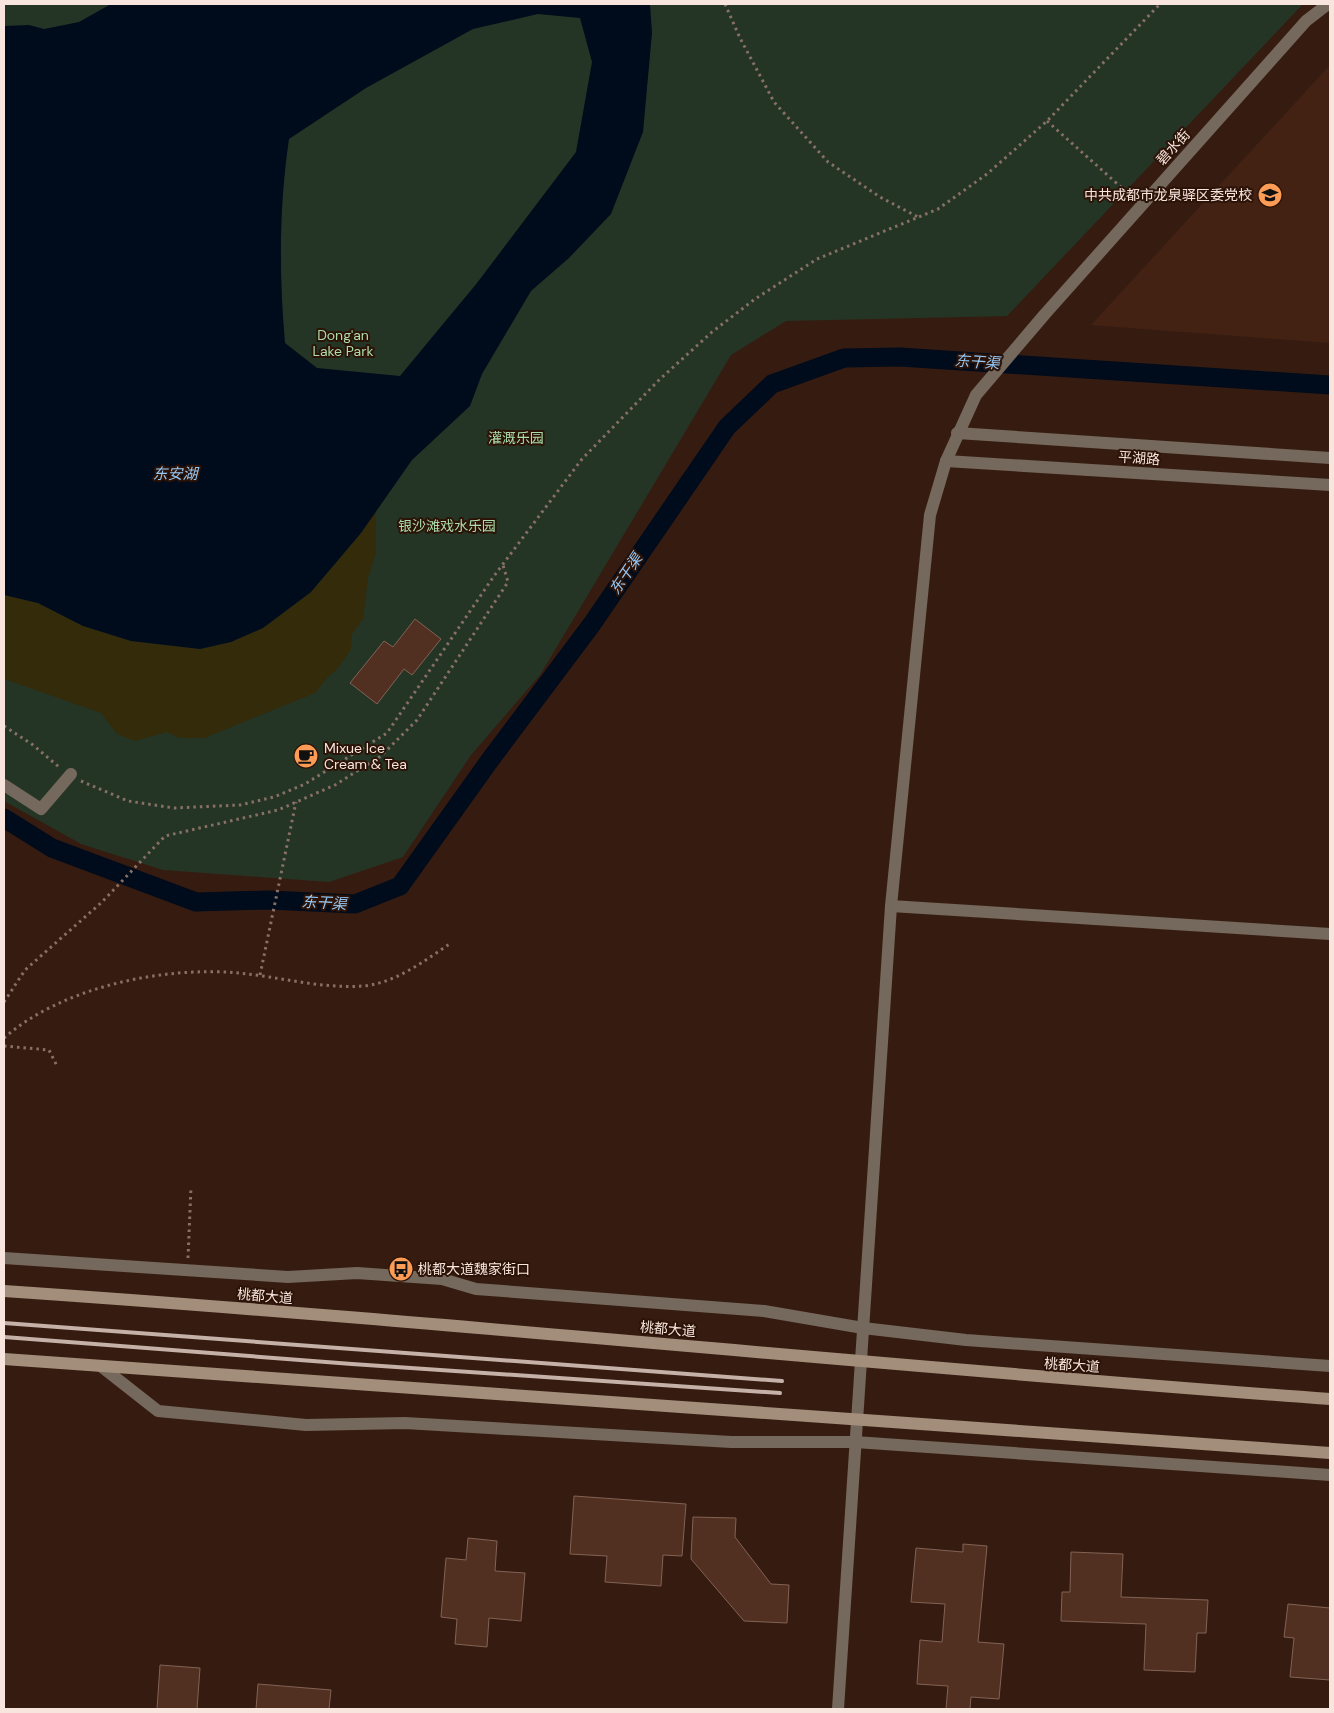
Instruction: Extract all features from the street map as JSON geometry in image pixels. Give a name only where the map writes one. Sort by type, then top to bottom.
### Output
[{"type":"main road","name":"桃都大道","points":[[4,1291],[861,1359],[1029,1377],[1330,1399]]},
{"type":"main road","points":[[4,1359],[856,1421],[1330,1453]]},
{"type":"street","name":"碧水街","points":[[838,1709],[890,906],[930,515],[946,461],[957,433],[976,396],[1045,314],[1306,21],[1328,4]]},
{"type":"street","name":"平湖路","points":[[957,433],[1330,458]]},
{"type":"street","name":"平湖路","points":[[946,461],[1330,485]]},
{"type":"street","points":[[4,785],[41,808],[71,774]]},
{"type":"street","points":[[890,906],[1330,934]]},
{"type":"street","points":[[4,1258],[288,1278],[357,1272],[442,1279],[476,1289],[764,1311],[863,1328],[966,1340],[1330,1366]]},
{"type":"street","points":[[102,1366],[158,1410],[306,1426],[405,1423],[731,1442],[855,1442],[1016,1451],[1330,1475]]},
{"type":"path","points":[[725,4],[740,38],[774,102],[828,162],[880,197],[919,218]]},
{"type":"path","points":[[4,726],[85,783],[128,801],[174,808],[240,805],[274,797],[305,784],[388,733],[503,565],[582,459],[659,380],[712,332],[755,299],[817,259],[938,210],[987,174],[1048,121],[1160,4]]},
{"type":"path","points":[[1048,121],[1141,206]]},
{"type":"path","points":[[4,1002],[25,970],[102,902],[165,836],[278,810],[335,785],[381,756],[417,720],[508,582],[503,565]]},
{"type":"path","points":[[260,975],[274,917],[278,884],[296,802]]},
{"type":"path","points":[[4,1038],[22,1022],[51,1007],[120,983],[157,976],[198,972],[260,975],[325,984],[364,986],[392,978],[415,967],[450,943]]},
{"type":"path","points":[[4,1046],[49,1050],[57,1066]]},
{"type":"path","points":[[188,1271],[191,1187]]},
{"type":"shaded area","name":"中共成都市龙泉驿区委党校","points":[[1330,65],[1330,343],[1091,325]]},
{"type":"green space","name":"Dong'an Lake Park","points":[[4,4],[1303,4],[1007,316],[786,321],[731,355],[540,675],[471,755],[403,857],[329,882],[163,870],[81,844],[4,801]]},
{"type":"sand","points":[[376,508],[376,553],[368,578],[363,619],[352,634],[351,649],[340,666],[315,693],[204,738],[179,738],[167,732],[135,741],[117,734],[101,713],[4,679],[4,595],[38,603],[83,626],[131,641],[200,649],[231,642],[263,628],[311,592],[361,533]]},
{"type":"water","name":"东安湖","points":[[111,4],[650,4],[652,33],[643,132],[611,214],[569,258],[531,291],[482,374],[470,406],[412,460],[361,533],[311,592],[263,628],[231,642],[200,649],[131,641],[83,626],[38,603],[4,595],[4,26],[29,25],[44,29],[79,22]],"holes":[[[538,14],[580,18],[592,62],[576,152],[477,283],[400,376],[317,368],[285,343],[281,241],[283,190],[289,139],[366,88],[473,29]]]},
{"type":"building","points":[[415,619],[441,639],[412,675],[404,669],[377,704],[350,683],[384,641],[393,647]]},
{"type":"building","points":[[574,1496],[686,1504],[682,1556],[663,1555],[661,1586],[605,1582],[607,1556],[570,1554]]},
{"type":"building","points":[[693,1517],[736,1518],[735,1537],[771,1584],[789,1585],[787,1623],[744,1621],[691,1559]]},
{"type":"building","points":[[468,1538],[497,1541],[495,1571],[525,1573],[521,1621],[489,1618],[487,1647],[455,1644],[457,1619],[441,1617],[446,1558],[466,1560]]},
{"type":"building","points":[[963,1544],[987,1546],[978,1642],[1004,1644],[999,1699],[971,1697],[970,1709],[946,1709],[948,1686],[917,1684],[920,1640],[942,1642],[945,1604],[911,1602],[916,1548],[963,1552]]},
{"type":"building","points":[[1071,1552],[1123,1554],[1121,1597],[1208,1600],[1206,1633],[1197,1633],[1195,1672],[1144,1670],[1146,1624],[1061,1621],[1062,1592],[1070,1592]]},
{"type":"building","points":[[1288,1604],[1330,1608],[1330,1680],[1290,1677],[1294,1638],[1284,1637]]},
{"type":"building","points":[[160,1665],[200,1668],[197,1709],[157,1709]]},
{"type":"building","points":[[258,1684],[331,1690],[329,1709],[256,1709]]},
{"type":"waterway","name":"东干渠","points":[[4,818],[52,848],[196,902],[269,900],[355,904],[400,886],[490,760],[592,624],[727,427],[772,384],[844,358],[900,357],[1330,385]]},
{"type":"railway","points":[[4,1323],[782,1381]]},
{"type":"railway","points":[[4,1337],[352,1364],[780,1393]]},
{"type":"place","name":"中共成都市龙泉驿区委党校","points":[[1270,195]]},
{"type":"place","name":"Mixue Ice Cream & Tea","points":[[306,756]]},
{"type":"place","name":"桃都大道魏家街口","points":[[401,1269]]},
{"type":"park label","name":"灌溉乐园","points":[[516,438]]},
{"type":"park label","name":"银沙滩戏水乐园","points":[[447,526]]}]
